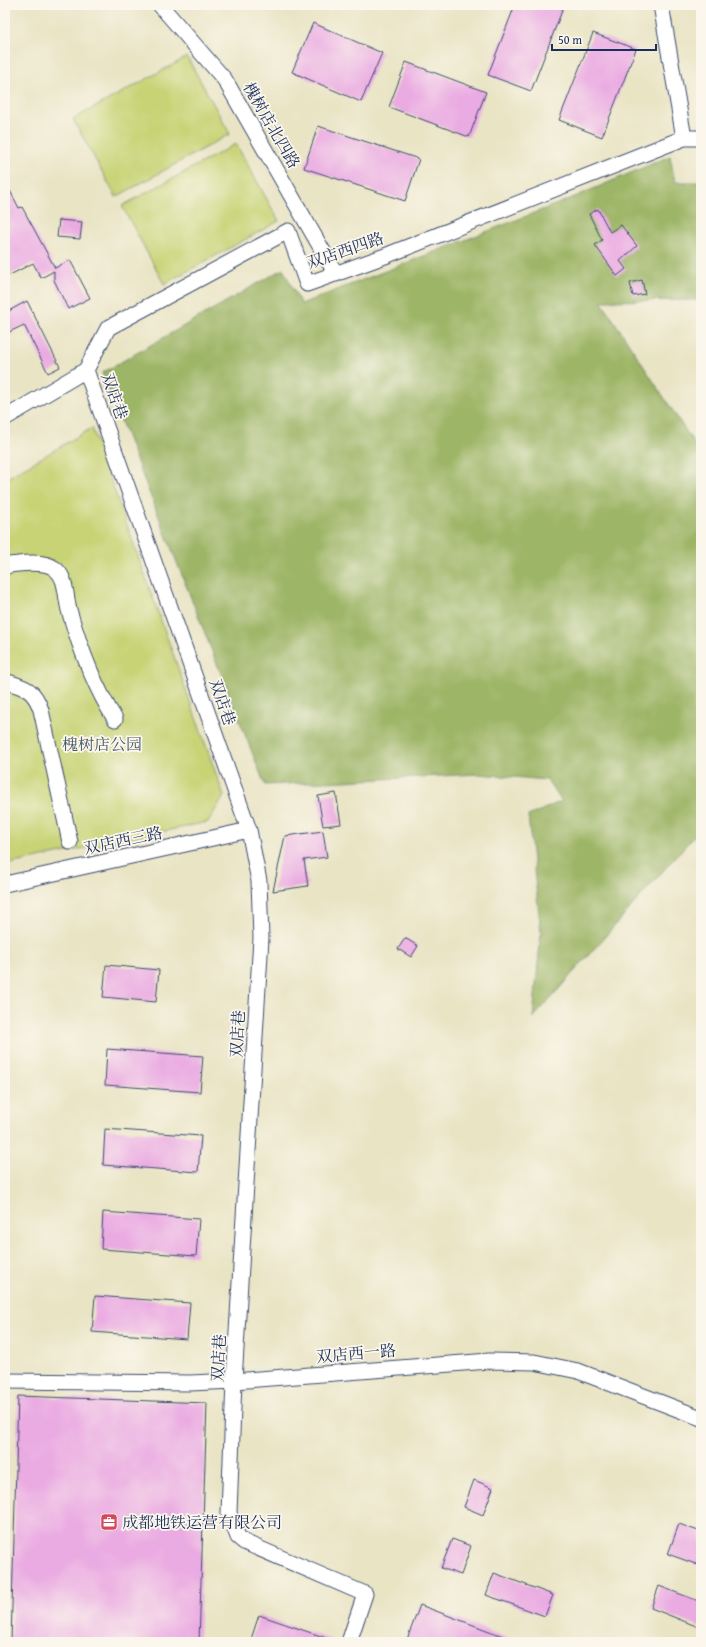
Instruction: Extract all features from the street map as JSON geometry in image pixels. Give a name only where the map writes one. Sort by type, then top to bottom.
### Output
[{"type":"street","name":"槐树店北四路","points":[[160,5],[225,80],[336,274]]},
{"type":"street","points":[[661,5],[684,138]]},
{"type":"street","name":"双店西四路","points":[[86,370],[108,328],[288,231],[307,284],[684,138],[701,138]]},
{"type":"street","points":[[5,418],[86,370]]},
{"type":"street","name":"双店巷","points":[[86,370],[249,830],[258,881],[261,938],[234,1381],[229,1513],[238,1537],[244,1542],[365,1594],[349,1642]]},
{"type":"street","points":[[5,567],[9,565],[41,564],[53,567],[61,575],[68,607],[85,659],[105,702],[115,719]]},
{"type":"street","points":[[5,682],[23,687],[36,696],[41,710],[70,842]]},
{"type":"street","name":"双店西三路","points":[[5,884],[249,830]]},
{"type":"street","name":"双店西一路","points":[[5,1381],[190,1383],[234,1381],[489,1361],[534,1362],[578,1371],[701,1418]]},
{"type":"green space","points":[[187,57],[230,134],[116,197],[73,119]]},
{"type":"green space","points":[[236,144],[279,221],[164,284],[122,206]]},
{"type":"green space","points":[[670,156],[675,182],[701,182],[701,300],[601,301],[701,454],[701,828],[533,1018],[541,932],[528,816],[562,801],[547,780],[479,774],[265,785],[102,373],[283,269],[301,304],[570,199]]},
{"type":"green space","name":"槐树店公园","points":[[92,428],[224,796],[208,822],[5,865],[5,479]]},
{"type":"building","points":[[515,5],[556,5],[563,8],[531,91],[488,75]]},
{"type":"building","points":[[313,23],[382,53],[361,102],[292,72]]},
{"type":"building","points":[[593,33],[636,49],[602,137],[559,120]]},
{"type":"building","points":[[406,62],[486,92],[469,137],[389,107]]},
{"type":"building","points":[[318,126],[419,159],[405,201],[304,168]]},
{"type":"building","points":[[5,181],[19,208],[22,207],[55,268],[70,260],[90,298],[68,309],[54,280],[54,271],[41,278],[33,263],[8,276],[5,270]]},
{"type":"building","points":[[598,209],[610,232],[621,225],[637,246],[620,261],[626,269],[617,276],[595,245],[602,240],[589,214]]},
{"type":"building","points":[[59,220],[82,222],[80,239],[57,237]]},
{"type":"building","points":[[642,280],[645,294],[633,296],[630,283]]},
{"type":"building","points":[[27,301],[60,367],[48,373],[24,325],[5,334],[5,313]]},
{"type":"building","points":[[336,793],[341,824],[323,826],[318,796]]},
{"type":"building","points":[[323,831],[327,857],[304,860],[308,886],[273,891],[285,836]]},
{"type":"building","points":[[405,938],[418,946],[411,957],[398,949]]},
{"type":"building","points":[[106,965],[159,970],[156,1002],[103,997]]},
{"type":"building","points":[[107,1049],[203,1056],[200,1092],[105,1085]]},
{"type":"building","points":[[105,1129],[201,1136],[198,1172],[103,1165]]},
{"type":"building","points":[[103,1212],[199,1219],[196,1256],[101,1249]]},
{"type":"building","points":[[95,1296],[190,1303],[187,1339],[92,1332]]},
{"type":"building","name":"成都地铁运营有限公司","points":[[18,1396],[207,1403],[199,1642],[11,1642]]},
{"type":"building","points":[[474,1480],[493,1488],[483,1515],[464,1507]]},
{"type":"building","points":[[679,1524],[701,1532],[701,1566],[668,1554]]},
{"type":"building","points":[[452,1539],[471,1546],[461,1575],[441,1568]]},
{"type":"building","points":[[494,1573],[553,1595],[545,1616],[486,1595]]},
{"type":"building","points":[[659,1586],[701,1602],[701,1628],[651,1608]]},
{"type":"building","points":[[420,1605],[516,1641],[516,1642],[406,1642]]},
{"type":"building","points":[[259,1615],[332,1640],[332,1642],[250,1642]]},
{"type":"place","name":"成都地铁运营有限公司","points":[[109,1522]]}]
